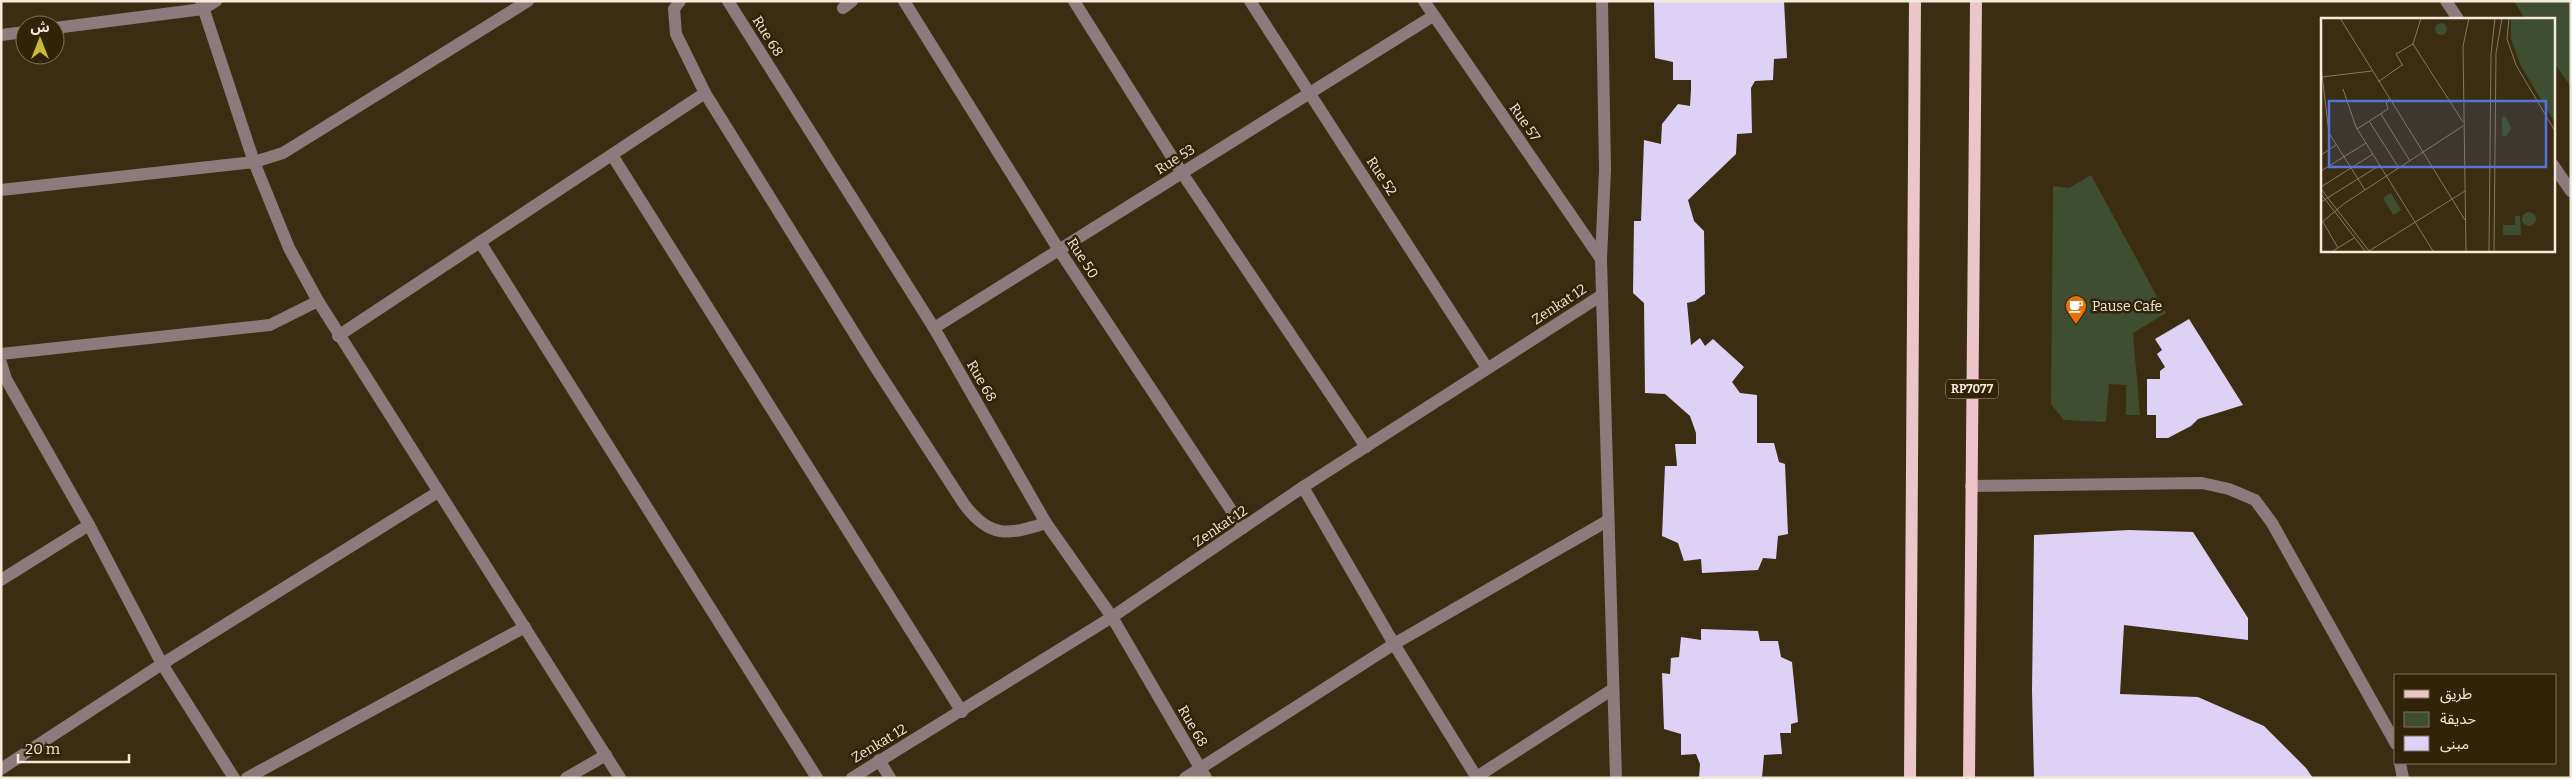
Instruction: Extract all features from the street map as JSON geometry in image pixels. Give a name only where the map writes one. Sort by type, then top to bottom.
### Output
[{"type":"main road","points":[[1910,778],[1915,1]]},
{"type":"main road","name":"RP7077","points":[[1970,778],[1976,1]]},
{"type":"street","points":[[65,26],[202,5],[216,1]]},
{"type":"street","points":[[1,190],[254,162],[283,153],[528,1]]},
{"type":"street","points":[[680,1],[674,9],[676,34],[705,93],[874,365],[975,519],[994,530],[1005,532],[1023,530],[1046,522]]},
{"type":"street","name":"Rue 68","points":[[728,1],[934,328],[1046,522],[1112,617],[1203,773]]},
{"type":"street","name":"Rue 50","points":[[904,1],[1059,250],[1243,528]]},
{"type":"street","points":[[1074,1],[1182,173],[1366,447]]},
{"type":"street","name":"Rue 52","points":[[1250,1],[1487,368]]},
{"type":"street","name":"Rue 57","points":[[1424,1],[1601,259]]},
{"type":"street","points":[[1602,1],[1605,170],[1601,259],[1607,521],[1616,778]]},
{"type":"street","points":[[2446,1],[2457,18]]},
{"type":"street","points":[[202,5],[254,162],[289,248],[338,336],[620,778]]},
{"type":"street","name":"Rue 53","points":[[934,328],[1433,16]]},
{"type":"street","points":[[1,35],[15,33]]},
{"type":"street","points":[[338,336],[705,93]]},
{"type":"street","points":[[612,155],[962,712]]},
{"type":"street","points":[[2554,166],[2571,191]]},
{"type":"street","points":[[480,242],[817,778]]},
{"type":"street","name":"Zenkat 12","points":[[852,778],[879,760],[962,712],[1112,617],[1303,487],[1602,295]]},
{"type":"street","points":[[1,354],[270,325],[318,301]]},
{"type":"street","points":[[1,363],[4,380],[89,525],[162,664],[234,778]]},
{"type":"street","points":[[1971,486],[2202,483],[2229,489],[2255,500],[2272,522],[2394,740]]},
{"type":"street","points":[[1303,487],[1394,644],[1476,777],[1612,690]]},
{"type":"street","points":[[1,769],[162,664],[438,492]]},
{"type":"street","points":[[1185,778],[1203,773],[1394,644],[1607,521]]},
{"type":"street","points":[[1,580],[89,525]]},
{"type":"street","points":[[247,778],[525,627]]},
{"type":"street","points":[[566,778],[606,755]]},
{"type":"street","points":[[879,760],[890,778]]},
{"type":"street","points":[[2400,764],[2403,778]]},
{"type":"green space","points":[[2514,1],[2571,1],[2571,87],[2554,62],[2554,18],[2524,18]]},
{"type":"green space","points":[[2091,175],[2166,313],[2133,333],[2140,415],[2126,415],[2126,385],[2109,384],[2106,422],[2064,420],[2051,404],[2053,186],[2069,188]]},
{"type":"building","points":[[1654,1],[1784,1],[1787,58],[1774,59],[1773,80],[1755,81],[1751,88],[1752,133],[1737,134],[1736,154],[1688,200],[1694,221],[1704,231],[1705,294],[1695,301],[1687,303],[1691,345],[1700,338],[1705,346],[1713,339],[1744,367],[1732,382],[1740,393],[1757,395],[1757,443],[1774,443],[1779,462],[1785,464],[1788,534],[1778,536],[1776,559],[1763,558],[1758,570],[1702,573],[1701,559],[1684,561],[1678,543],[1662,536],[1665,466],[1677,466],[1675,444],[1696,444],[1696,433],[1690,416],[1665,394],[1645,393],[1644,303],[1633,293],[1634,221],[1641,221],[1644,140],[1661,144],[1662,124],[1678,104],[1690,106],[1691,80],[1673,80],[1673,62],[1655,58]]},
{"type":"building","points":[[2189,319],[2243,405],[2198,419],[2191,426],[2168,438],[2156,438],[2156,415],[2147,415],[2147,379],[2160,379],[2160,371],[2165,367],[2157,354],[2162,350],[2155,339]]},
{"type":"building","points":[[2129,530],[2193,532],[2248,618],[2248,640],[2124,625],[2120,694],[2198,697],[2264,726],[2306,768],[2313,778],[2034,778],[2032,691],[2034,535]]},
{"type":"building","points":[[1701,629],[1758,631],[1760,641],[1778,641],[1781,657],[1792,662],[1798,722],[1791,724],[1791,733],[1780,733],[1782,754],[1764,755],[1762,778],[1699,778],[1700,764],[1696,754],[1681,755],[1681,734],[1664,729],[1662,673],[1670,674],[1671,658],[1679,657],[1681,637],[1701,640]]},
{"type":"place","name":"Pause Cafe","points":[[2076,325]]}]
